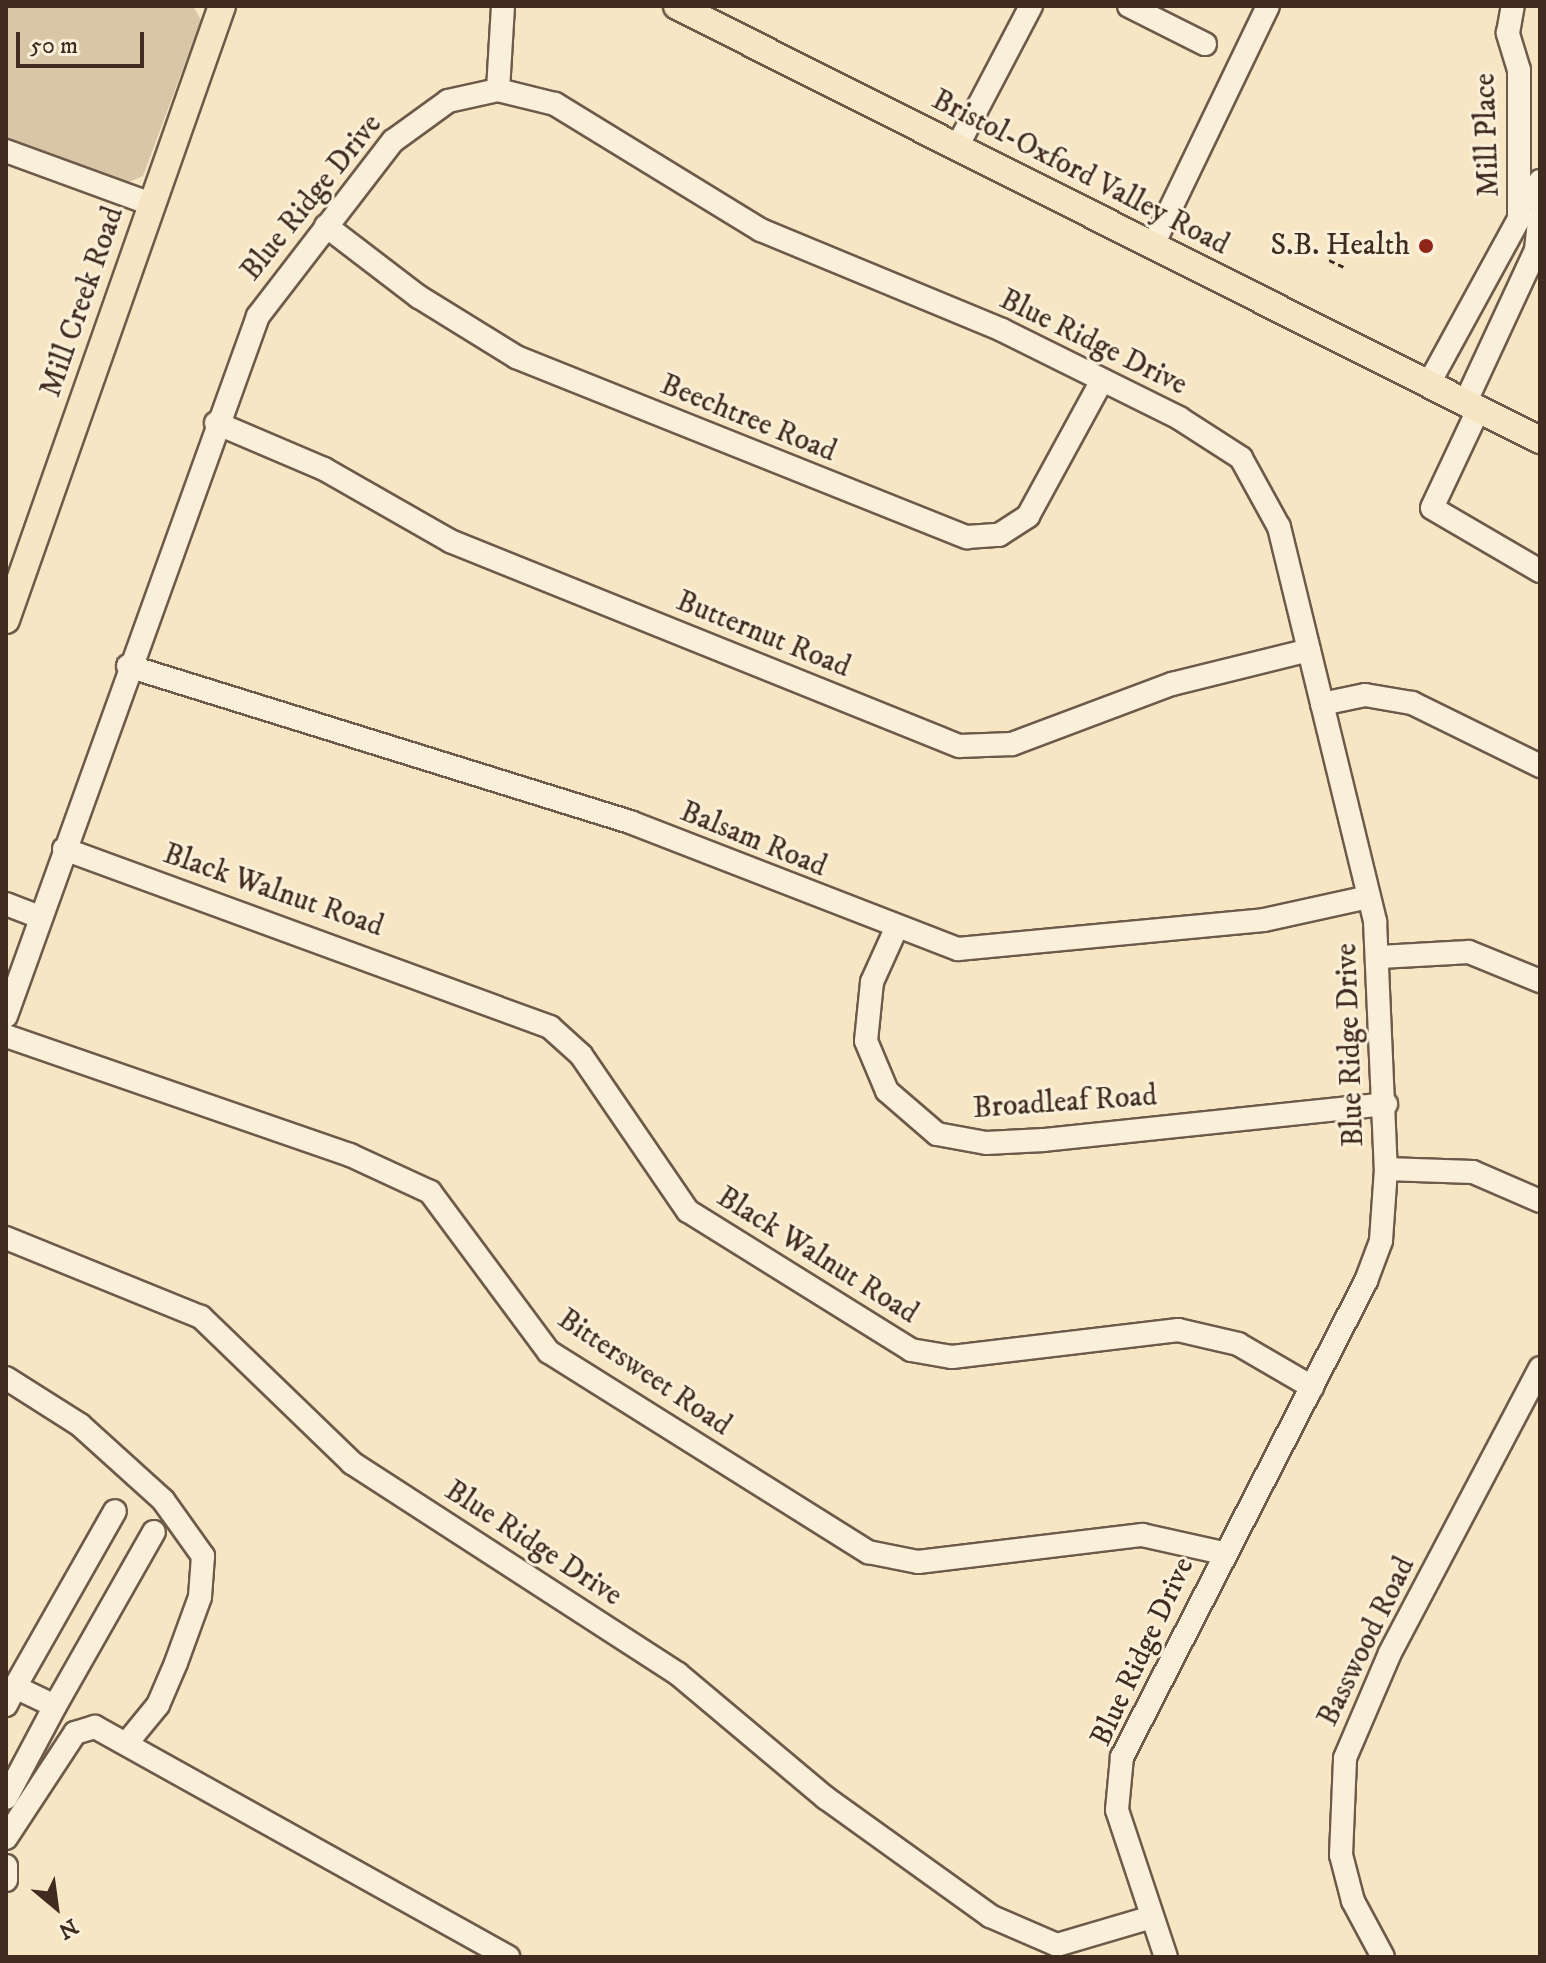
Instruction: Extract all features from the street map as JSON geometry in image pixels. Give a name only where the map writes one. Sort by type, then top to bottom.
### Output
[{"type":"main road","name":"Mill Creek Road","points":[[6,620],[222,6]]},
{"type":"main road","name":"Bristol-Oxford Valley Road","points":[[677,6],[1540,440]]},
{"type":"street","points":[[498,90],[503,6]]},
{"type":"street","points":[[957,147],[1031,6]]},
{"type":"street","points":[[1129,6],[1205,44]]},
{"type":"street","points":[[1153,245],[1268,6]]},
{"type":"street","name":"Mill Place","points":[[1428,385],[1519,219],[1519,70],[1508,33],[1513,6]]},
{"type":"street","name":"Blue Ridge Drive","points":[[6,1016],[128,666],[258,316],[326,226],[414,120],[448,101],[498,90],[538,97],[590,122],[761,230],[945,304],[1215,439],[1255,475],[1279,527],[1369,897],[1380,957],[1386,1169],[1376,1259],[1223,1553],[1122,1757],[1117,1810],[1166,1957]]},
{"type":"street","points":[[6,151],[151,204]]},
{"type":"street","points":[[1540,181],[1540,203]]},
{"type":"street","points":[[1540,214],[1538,256],[1472,404],[1432,508],[1540,571]]},
{"type":"street","name":"Beechtree Road","points":[[326,226],[419,297],[516,357],[967,537],[999,535],[1028,516],[1102,380]]},
{"type":"street","name":"Butternut Road","points":[[216,423],[324,469],[450,541],[959,746],[1012,744],[1172,684],[1309,650]]},
{"type":"street","name":"Balsam Road","points":[[128,666],[630,822],[895,931],[983,951],[1264,920],[1369,897]]},
{"type":"street","points":[[1322,704],[1365,695],[1412,703],[1540,766]]},
{"type":"street","name":"Black Walnut Road","points":[[64,849],[550,1027],[581,1055],[688,1211],[911,1350],[952,1357],[1178,1330],[1238,1344],[1312,1387]]},
{"type":"street","points":[[6,904],[40,917]]},
{"type":"street","name":"Broadleaf Road","points":[[895,931],[872,982],[866,1041],[887,1091],[937,1134],[986,1143],[1029,1141],[1386,1104]]},
{"type":"street","points":[[1380,957],[1469,952],[1540,981]]},
{"type":"street","name":"Bittersweet Road","points":[[6,1036],[411,1180],[451,1210],[523,1325],[549,1352],[868,1552],[918,1562],[1142,1535],[1223,1553]]},
{"type":"street","points":[[1386,1169],[1473,1172],[1540,1201]]},
{"type":"street","name":"Blue Ridge Drive","points":[[6,1238],[201,1317],[352,1463],[678,1674],[826,1798],[990,1916],[1057,1945],[1152,1917]]},
{"type":"street","name":"Basswood Road","points":[[1383,1957],[1353,1901],[1341,1855],[1345,1758],[1376,1681],[1540,1368]]},
{"type":"street","points":[[6,1378],[113,1454],[187,1527],[203,1556],[200,1597],[176,1663],[158,1705],[126,1744]]},
{"type":"street","points":[[55,1706],[11,1696],[115,1511]]},
{"type":"street","points":[[6,1798],[154,1532]]},
{"type":"street","points":[[6,1838],[75,1733],[95,1727],[508,1957]]},
{"type":"street","points":[[6,1866],[6,1880]]},
{"type":"path","points":[[1329,260],[1346,268]]},
{"type":"shaded area","points":[[6,6],[193,6],[201,20],[143,176],[129,182],[6,143]]},
{"type":"place","name":"S.B. Health","points":[[1426,246]]}]
